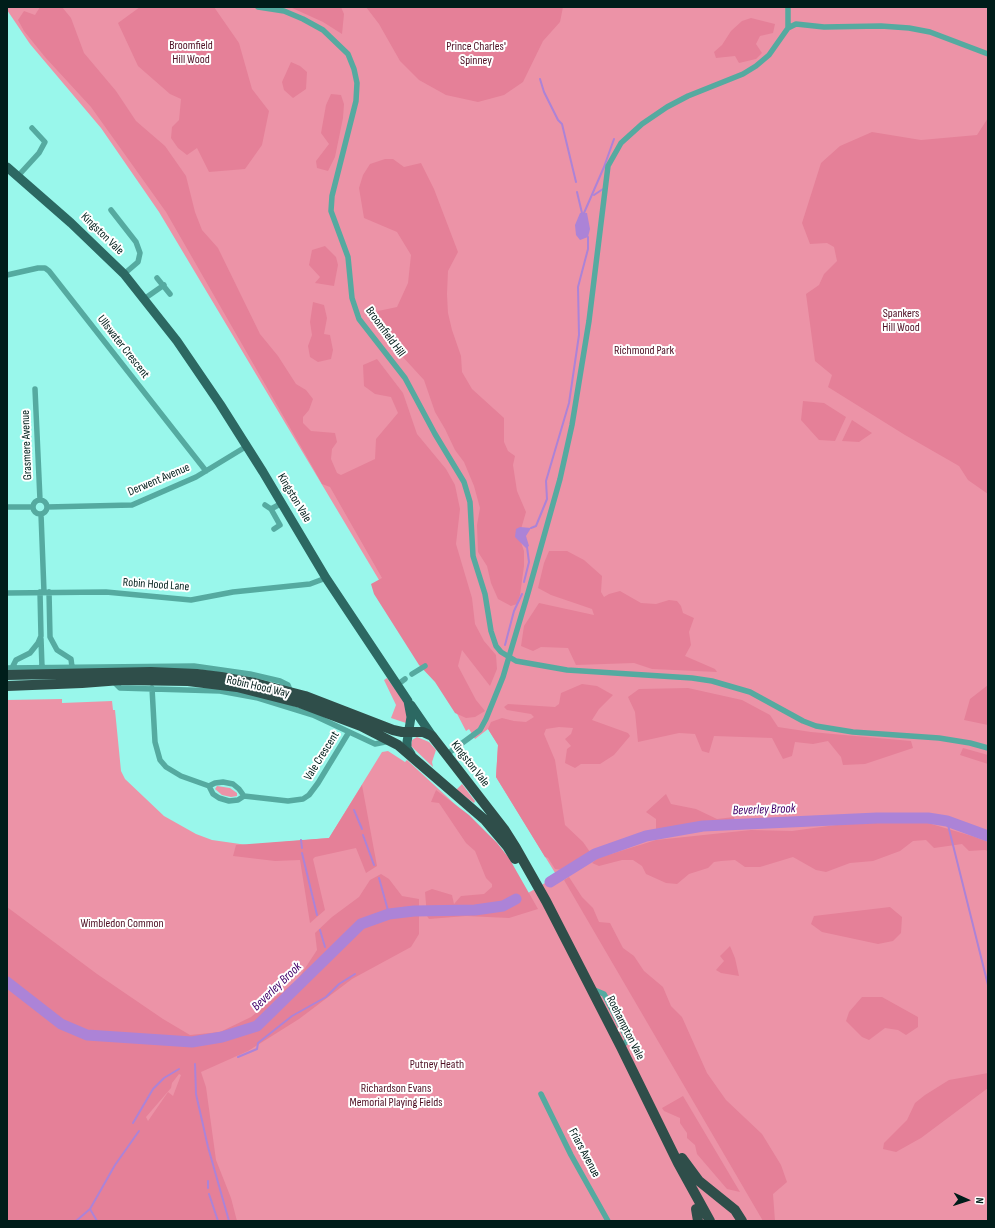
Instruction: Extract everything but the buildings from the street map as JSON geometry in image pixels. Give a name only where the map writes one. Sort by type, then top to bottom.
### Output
[{"type":"highway","name":"Robin Hood Way","points":[[9,670],[197,674],[289,687],[393,730],[408,732]]},
{"type":"highway","name":"Robin Hood Way","points":[[7,686],[113,681],[188,681],[254,690],[320,709],[370,730],[392,741],[411,754]]},
{"type":"highway","name":"Kingston Vale","points":[[408,732],[423,732],[434,739],[504,829],[514,849]]},
{"type":"highway","points":[[411,754],[447,788],[485,820],[514,849]]},
{"type":"highway","name":"Roehampton Vale","points":[[514,849],[590,988],[710,1221]]},
{"type":"highway","name":"Roehampton Vale","points":[[514,849],[566,958],[702,1221]]},
{"type":"highway","points":[[654,1114],[693,1173],[707,1188],[735,1210],[742,1221]]},
{"type":"highway","points":[[696,1209],[698,1221]]},
{"type":"main road","name":"Kingston Vale","points":[[13,172],[75,226],[124,274],[177,341],[247,446],[326,578],[408,701],[411,716],[408,732]]},
{"type":"main road","points":[[408,701],[434,739]]},
{"type":"main road","points":[[408,732],[407,745],[411,754]]},
{"type":"street","name":"Broomfield Hill","points":[[258,7],[284,11],[323,30],[348,54],[354,69],[357,83],[356,101],[332,196],[331,210],[348,257],[352,298],[359,319],[405,378],[435,434],[464,482],[470,502],[473,556],[485,594],[491,631],[496,646],[509,658]]},
{"type":"street","points":[[446,755],[480,730],[500,685],[560,479],[572,425],[589,321],[608,166],[611,158],[627,136],[667,107],[688,96],[743,74],[756,66],[769,55],[788,28],[788,7]]},
{"type":"street","points":[[788,28],[800,24],[824,26],[881,26],[930,32],[988,54]]},
{"type":"street","points":[[13,172],[40,153],[45,142],[32,128]]},
{"type":"street","points":[[111,210],[136,242],[140,253],[138,262],[124,274]]},
{"type":"street","name":"Ullswater Crescent","points":[[7,275],[38,268],[44,268],[49,271],[206,471]]},
{"type":"street","points":[[157,278],[170,294]]},
{"type":"street","points":[[144,299],[164,285]]},
{"type":"street","name":"Grasmere Avenue","points":[[35,389],[40,500]]},
{"type":"street","name":"Derwent Avenue","points":[[47,507],[132,505],[206,471],[247,446]]},
{"type":"street","points":[[33,507],[36,501],[40,500],[46,502],[46,511],[40,514]]},
{"type":"street","points":[[271,509],[282,503]]},
{"type":"street","points":[[264,505],[271,509],[280,525],[274,529]]},
{"type":"street","points":[[7,507],[33,507]]},
{"type":"street","points":[[33,507],[35,511],[40,514]]},
{"type":"street","points":[[40,514],[44,592],[50,637],[57,650],[71,659],[72,666]]},
{"type":"street","name":"Robin Hood Lane","points":[[7,593],[106,592],[191,600],[233,592],[310,584],[326,578]]},
{"type":"street","points":[[42,666],[41,636],[44,592]]},
{"type":"street","points":[[9,670],[16,660],[30,653],[38,643],[41,636]]},
{"type":"street","points":[[509,658],[522,662],[567,670],[692,678],[712,681],[750,692],[803,721],[816,726],[853,732],[939,738],[970,743],[988,748]]},
{"type":"street","name":"Robin Hood Way","points":[[9,670],[42,666],[194,666],[250,674],[289,687]]},
{"type":"street","points":[[412,674],[425,666]]},
{"type":"street","points":[[397,685],[405,679]]},
{"type":"street","name":"Robin Hood Way","points":[[113,681],[118,687],[220,691],[258,698],[313,715],[376,744],[392,741]]},
{"type":"street","name":"Vale Crescent","points":[[152,688],[155,742],[160,760],[173,773],[209,786],[213,794],[229,801],[238,800],[244,796],[288,801],[303,799],[309,795],[318,783],[349,732]]},
{"type":"street","name":"Vale Crescent","points":[[209,786],[215,782],[233,784],[244,796]]},
{"type":"street","name":"Friars Avenue","points":[[541,1094],[608,1221]]},
{"type":"green space","points":[[7,7],[988,7],[988,1221],[7,1221],[7,700],[62,699],[62,703],[112,701],[113,710],[115,710],[121,771],[125,779],[164,816],[196,834],[212,840],[247,845],[329,838],[382,752],[388,751],[405,762],[407,760],[497,843],[528,893],[557,876],[496,777],[498,745],[488,729],[475,739],[469,729],[466,731],[443,687],[159,212],[101,128],[30,44],[7,10]]},
{"type":"green space","points":[[40,7],[62,7],[71,18],[84,53],[116,91],[136,121],[165,146],[186,176],[195,212],[202,230],[218,248],[260,334],[278,356],[296,384],[306,390],[313,399],[309,410],[303,417],[303,423],[311,431],[335,433],[337,442],[332,449],[331,459],[337,473],[341,475],[375,459],[376,439],[398,413],[391,397],[375,394],[364,386],[363,365],[377,359],[403,393],[417,434],[446,469],[455,485],[460,509],[456,544],[472,598],[475,624],[484,641],[496,655],[497,669],[490,686],[462,650],[458,666],[476,700],[485,711],[475,717],[466,718],[455,713],[435,682],[419,665],[374,594],[371,584],[382,578],[330,487],[322,484],[166,212],[91,107],[45,57],[24,31],[18,20],[24,11],[35,15]]},
{"type":"green space","name":"Broomfield Hill Wood","points":[[140,7],[214,7],[239,43],[252,89],[269,111],[262,145],[245,169],[209,172],[197,148],[187,155],[178,148],[171,138],[172,127],[179,120],[181,99],[170,94],[138,66],[118,23]]},
{"type":"green space","points":[[290,7],[341,7],[344,14],[342,34],[323,22]]},
{"type":"green space","name":"Prince Charles' Spinney","points":[[366,7],[563,7],[560,22],[543,41],[523,82],[504,95],[478,102],[446,95],[419,80],[400,61],[379,24]]},
{"type":"green space","points":[[751,18],[775,24],[773,33],[760,36],[756,44],[762,53],[756,59],[739,63],[735,56],[716,58],[714,52],[722,45],[731,31],[742,21]]},
{"type":"green space","points":[[291,62],[300,66],[307,72],[306,89],[293,98],[284,90],[282,82]]},
{"type":"green space","points":[[331,94],[341,95],[344,104],[343,118],[335,157],[328,171],[317,168],[316,161],[329,144],[321,133],[326,105]]},
{"type":"green space","name":"Spankers Hill Wood","points":[[988,118],[988,494],[968,480],[959,466],[905,435],[828,387],[832,375],[815,361],[806,294],[819,285],[824,274],[837,261],[834,247],[827,243],[810,244],[802,223],[821,163],[840,146],[872,132],[921,140],[977,135]]},
{"type":"green space","points":[[385,159],[393,159],[404,167],[421,163],[434,189],[458,252],[448,271],[447,294],[448,313],[461,356],[462,372],[472,389],[504,418],[504,442],[508,451],[515,456],[513,465],[517,491],[526,512],[519,536],[524,551],[524,566],[520,595],[517,604],[511,606],[498,599],[491,583],[487,566],[478,552],[477,525],[480,508],[474,486],[464,462],[455,450],[435,412],[424,380],[369,320],[378,311],[397,307],[408,283],[411,255],[397,232],[364,218],[359,188],[363,175],[370,164]]},
{"type":"green space","points":[[325,246],[336,257],[338,265],[334,286],[315,283],[320,277],[309,265],[312,250]]},
{"type":"green space","points":[[313,302],[324,305],[327,318],[324,334],[330,335],[333,350],[331,359],[318,362],[310,357],[308,346],[312,335],[310,322]]},
{"type":"green space","points":[[803,401],[824,403],[846,417],[835,441],[819,440],[801,420]]},
{"type":"green space","points":[[852,420],[872,433],[859,442],[842,441]]},
{"type":"green space","points":[[549,551],[567,551],[584,560],[602,576],[601,592],[604,597],[620,591],[641,603],[656,604],[669,600],[677,601],[681,606],[683,613],[694,618],[689,632],[691,645],[685,656],[715,669],[717,672],[652,669],[634,663],[576,665],[568,648],[541,647],[533,651],[521,646],[524,626],[539,603],[594,615],[592,609],[551,595],[538,588],[544,563]]},
{"type":"green space","points":[[387,678],[408,707],[406,723],[391,718],[396,705],[384,680]]},
{"type":"green space","points":[[582,684],[597,686],[613,695],[599,709],[592,720],[628,733],[630,736],[614,755],[600,764],[581,764],[575,768],[565,763],[567,749],[571,746],[565,739],[571,734],[573,728],[559,727],[546,729],[544,734],[555,760],[565,825],[583,842],[590,852],[563,870],[555,869],[548,858],[545,857],[496,777],[498,745],[488,729],[491,722],[502,718],[526,722],[534,717],[531,714],[507,710],[504,707],[508,704],[555,707],[559,704],[561,693]]},
{"type":"green space","points":[[988,685],[988,725],[964,720],[970,699]]},
{"type":"green space","points":[[688,688],[742,700],[770,715],[778,727],[811,732],[911,741],[913,748],[865,764],[843,765],[841,757],[828,741],[813,744],[795,742],[792,756],[783,759],[772,738],[714,736],[709,753],[702,751],[695,734],[679,733],[638,742],[635,712],[628,697],[639,689]]},
{"type":"green space","points":[[417,737],[429,742],[436,750],[432,762],[433,767],[411,746],[412,740]]},
{"type":"green space","points":[[963,748],[988,755],[988,764],[960,755]]},
{"type":"green space","points":[[462,784],[475,801],[474,803],[456,790]]},
{"type":"green space","points":[[362,785],[377,866],[366,873],[356,848],[315,857],[313,859],[325,910],[310,923],[300,860],[275,861],[233,856],[236,845],[329,838]]},
{"type":"green space","points":[[217,786],[230,788],[237,793],[237,796],[231,797],[222,795],[215,789]]},
{"type":"green space","points":[[436,790],[469,815],[497,843],[509,858],[538,909],[509,918],[466,916],[429,919],[427,916],[425,892],[432,889],[452,895],[454,904],[461,896],[484,894],[492,887],[492,884],[486,878],[475,851],[466,843],[439,803],[431,802]]},
{"type":"green space","points":[[666,794],[671,804],[696,809],[717,819],[734,817],[735,823],[697,825],[656,833],[656,819],[646,812]]},
{"type":"green space","points":[[891,821],[928,823],[972,836],[988,842],[988,851],[969,851],[962,844],[934,848],[926,840],[913,841],[900,851],[873,861],[850,863],[826,872],[816,870],[793,857],[760,867],[745,867],[735,860],[721,861],[714,862],[708,868],[689,874],[677,884],[666,883],[646,874],[642,866],[633,860],[622,860],[599,866],[592,863],[598,858],[656,840],[751,830],[792,831],[843,824]]},
{"type":"green space","points":[[381,874],[389,879],[402,896],[419,899],[419,934],[411,947],[352,979],[299,1019],[248,1051],[201,1072],[206,1087],[216,1160],[231,1198],[237,1221],[7,1221],[7,907],[97,974],[163,1019],[190,1035],[220,1032],[251,1017],[298,979],[317,950],[315,933],[332,917],[359,897],[370,880]],"holes":[[[179,1074],[181,1075],[173,1096],[168,1092],[148,1121],[146,1117],[171,1088],[172,1083]]]},
{"type":"green space","points":[[569,877],[582,897],[593,908],[599,922],[610,923],[623,948],[634,956],[644,971],[663,987],[671,1006],[682,1017],[707,1073],[726,1100],[762,1134],[781,1165],[787,1182],[773,1194],[775,1221],[763,1221],[564,880]]},
{"type":"green space","points":[[890,907],[902,917],[901,933],[893,941],[878,944],[822,932],[811,924],[814,916]]},
{"type":"green space","points":[[730,946],[735,958],[739,976],[721,973],[716,970],[724,961],[720,956]]},
{"type":"green space","points":[[862,997],[882,997],[918,1017],[918,1027],[906,1035],[898,1030],[885,1028],[869,1040],[862,1037],[846,1021],[849,1012]]},
{"type":"green space","points":[[988,1073],[988,1088],[921,1138],[896,1152],[883,1149],[884,1143],[907,1120],[915,1103],[925,1095],[949,1080]]},
{"type":"green space","points":[[683,1096],[740,1192],[727,1189],[697,1154],[695,1145],[687,1138],[687,1133],[680,1123],[680,1118],[664,1111],[662,1108]]},
{"type":"shaded area","points":[[580,213],[587,213],[590,229],[588,237],[580,240],[576,235],[575,225]]},
{"type":"shaded area","points":[[520,527],[531,528],[526,536],[529,546],[526,548],[515,537],[516,529]]},
{"type":"waterway","points":[[540,79],[544,92],[558,120],[562,124],[576,182]]},
{"type":"waterway","points":[[584,213],[604,167],[614,139]]},
{"type":"waterway","points":[[594,195],[603,189]]},
{"type":"waterway","points":[[577,192],[582,213]]},
{"type":"waterway","points":[[531,528],[536,526],[547,499],[546,481],[569,403],[579,335],[578,287],[588,249],[588,237]]},
{"type":"waterway","points":[[524,582],[529,562],[527,547]]},
{"type":"waterway","points":[[505,645],[514,611],[522,594]]},
{"type":"waterway","points":[[354,810],[362,829]]},
{"type":"waterway","name":"Beverley Brook","points":[[550,882],[595,854],[646,836],[703,826],[877,818],[928,818],[947,821],[988,836]]},
{"type":"waterway","points":[[947,821],[988,985]]},
{"type":"waterway","points":[[363,835],[374,865]]},
{"type":"waterway","points":[[301,840],[302,848]]},
{"type":"waterway","points":[[302,853],[317,915]]},
{"type":"waterway","points":[[379,878],[389,914]]},
{"type":"waterway","name":"Beverley Brook","points":[[7,982],[61,1024],[87,1035],[192,1042],[222,1037],[257,1026],[361,924],[389,914],[414,911],[475,910],[503,906],[516,899]]},
{"type":"waterway","points":[[320,930],[325,947]]},
{"type":"waterway","points":[[238,1057],[257,1049],[258,1043],[292,1016],[326,997],[339,984],[355,974]]},
{"type":"waterway","points":[[195,1064],[196,1094],[208,1147],[229,1221]]},
{"type":"waterway","points":[[133,1123],[153,1089],[164,1078],[179,1069]]},
{"type":"waterway","points":[[76,1221],[90,1209],[115,1165],[139,1131]]},
{"type":"waterway","points":[[208,1181],[208,1188]]},
{"type":"waterway","points":[[209,1194],[218,1221]]},
{"type":"waterway","points":[[90,1209],[97,1221]]},
{"type":"park label","name":"Richmond Park","points":[[644,351]]},
{"type":"park label","name":"Wimbledon Common","points":[[122,924]]},
{"type":"park label","name":"Putney Heath","points":[[437,1065]]},
{"type":"park label","name":"Richardson Evans Memorial Playing Fields","points":[[396,1096]]}]
